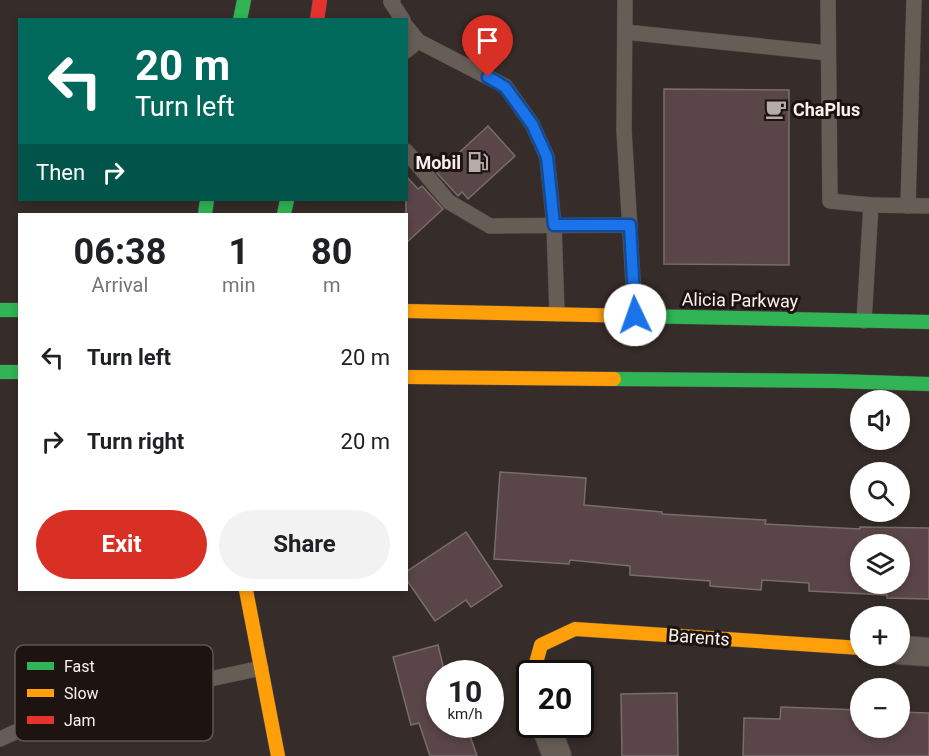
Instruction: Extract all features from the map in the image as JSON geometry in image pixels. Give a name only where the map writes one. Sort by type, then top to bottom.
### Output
[{"type":"main road","points":[[240,18],[244,0]]},
{"type":"main road","points":[[317,18],[320,0]]},
{"type":"main road","points":[[0,310],[18,309]]},
{"type":"main road","name":"Alicia Parkway","points":[[408,311],[929,322]]},
{"type":"main road","points":[[0,372],[18,372]]},
{"type":"main road","points":[[408,377],[929,384]]},
{"type":"main road","points":[[246,591],[278,756]]},
{"type":"main road","name":"Barents","points":[[537,660],[541,645],[575,629],[850,647]]},
{"type":"street","points":[[910,651],[929,652]]},
{"type":"street","points":[[550,738],[556,756]]},
{"type":"lane","points":[[625,0],[624,130],[635,315]]},
{"type":"lane","points":[[828,0],[830,201],[871,205],[929,206]]},
{"type":"lane","points":[[908,206],[914,0]]},
{"type":"lane","points":[[392,1],[402,18]]},
{"type":"lane","points":[[625,32],[828,54]]},
{"type":"lane","points":[[412,46],[505,87],[532,124],[547,157],[554,225],[557,314]]},
{"type":"lane","points":[[408,153],[449,202],[490,226],[630,225]]},
{"type":"lane","points":[[864,321],[871,205]]},
{"type":"lane","points":[[213,678],[261,668]]},
{"type":"lane","points":[[0,739],[15,732]]},
{"type":"building","points":[[664,89],[789,90],[789,265],[664,264]]},
{"type":"building","name":"Mobil","points":[[488,126],[515,156],[468,199],[462,192],[458,196],[437,173]]},
{"type":"building","points":[[408,178],[418,189],[422,186],[443,209],[408,241],[408,213],[406,213]]},
{"type":"building","points":[[500,472],[586,478],[584,505],[662,512],[662,514],[766,520],[765,524],[860,529],[860,527],[929,528],[929,599],[887,598],[887,595],[868,594],[910,594],[910,534],[850,534],[850,593],[809,591],[809,583],[762,580],[761,590],[710,586],[710,581],[630,575],[630,566],[570,560],[569,564],[494,559]]},
{"type":"building","points":[[466,532],[502,586],[471,607],[466,600],[435,621],[408,582],[408,571]]},
{"type":"building","points":[[438,645],[442,660],[426,660],[426,738],[471,738],[477,756],[430,756],[419,723],[411,725],[393,657]]},
{"type":"building","points":[[677,693],[678,756],[622,756],[621,694]]},
{"type":"building","points":[[781,707],[850,710],[850,738],[910,738],[910,712],[929,713],[929,756],[743,756],[744,718],[780,719]]},
{"type":"traffic: fast","points":[[240,18],[244,0]]},
{"type":"traffic: fast","points":[[205,213],[207,201]]},
{"type":"traffic: fast","points":[[284,213],[287,201]]},
{"type":"traffic: fast","points":[[0,310],[18,310]]},
{"type":"traffic: fast","points":[[637,316],[929,322]]},
{"type":"traffic: fast","points":[[0,372],[18,372]]},
{"type":"traffic: fast","points":[[614,379],[929,384]]},
{"type":"traffic: slow","points":[[408,311],[637,316]]},
{"type":"traffic: slow","points":[[408,377],[614,379]]},
{"type":"traffic: slow","points":[[246,591],[278,756]]},
{"type":"traffic: slow","points":[[537,660],[541,645],[575,629],[850,647]]},
{"type":"traffic: jam","points":[[317,18],[320,0]]},
{"type":"place","name":"ChaPlus","points":[[776,109]]},
{"type":"place","name":"Mobil","points":[[478,162]]},
{"type":"route","points":[[488,77],[505,87],[532,124],[547,157],[554,225],[630,225],[635,315]]}]
